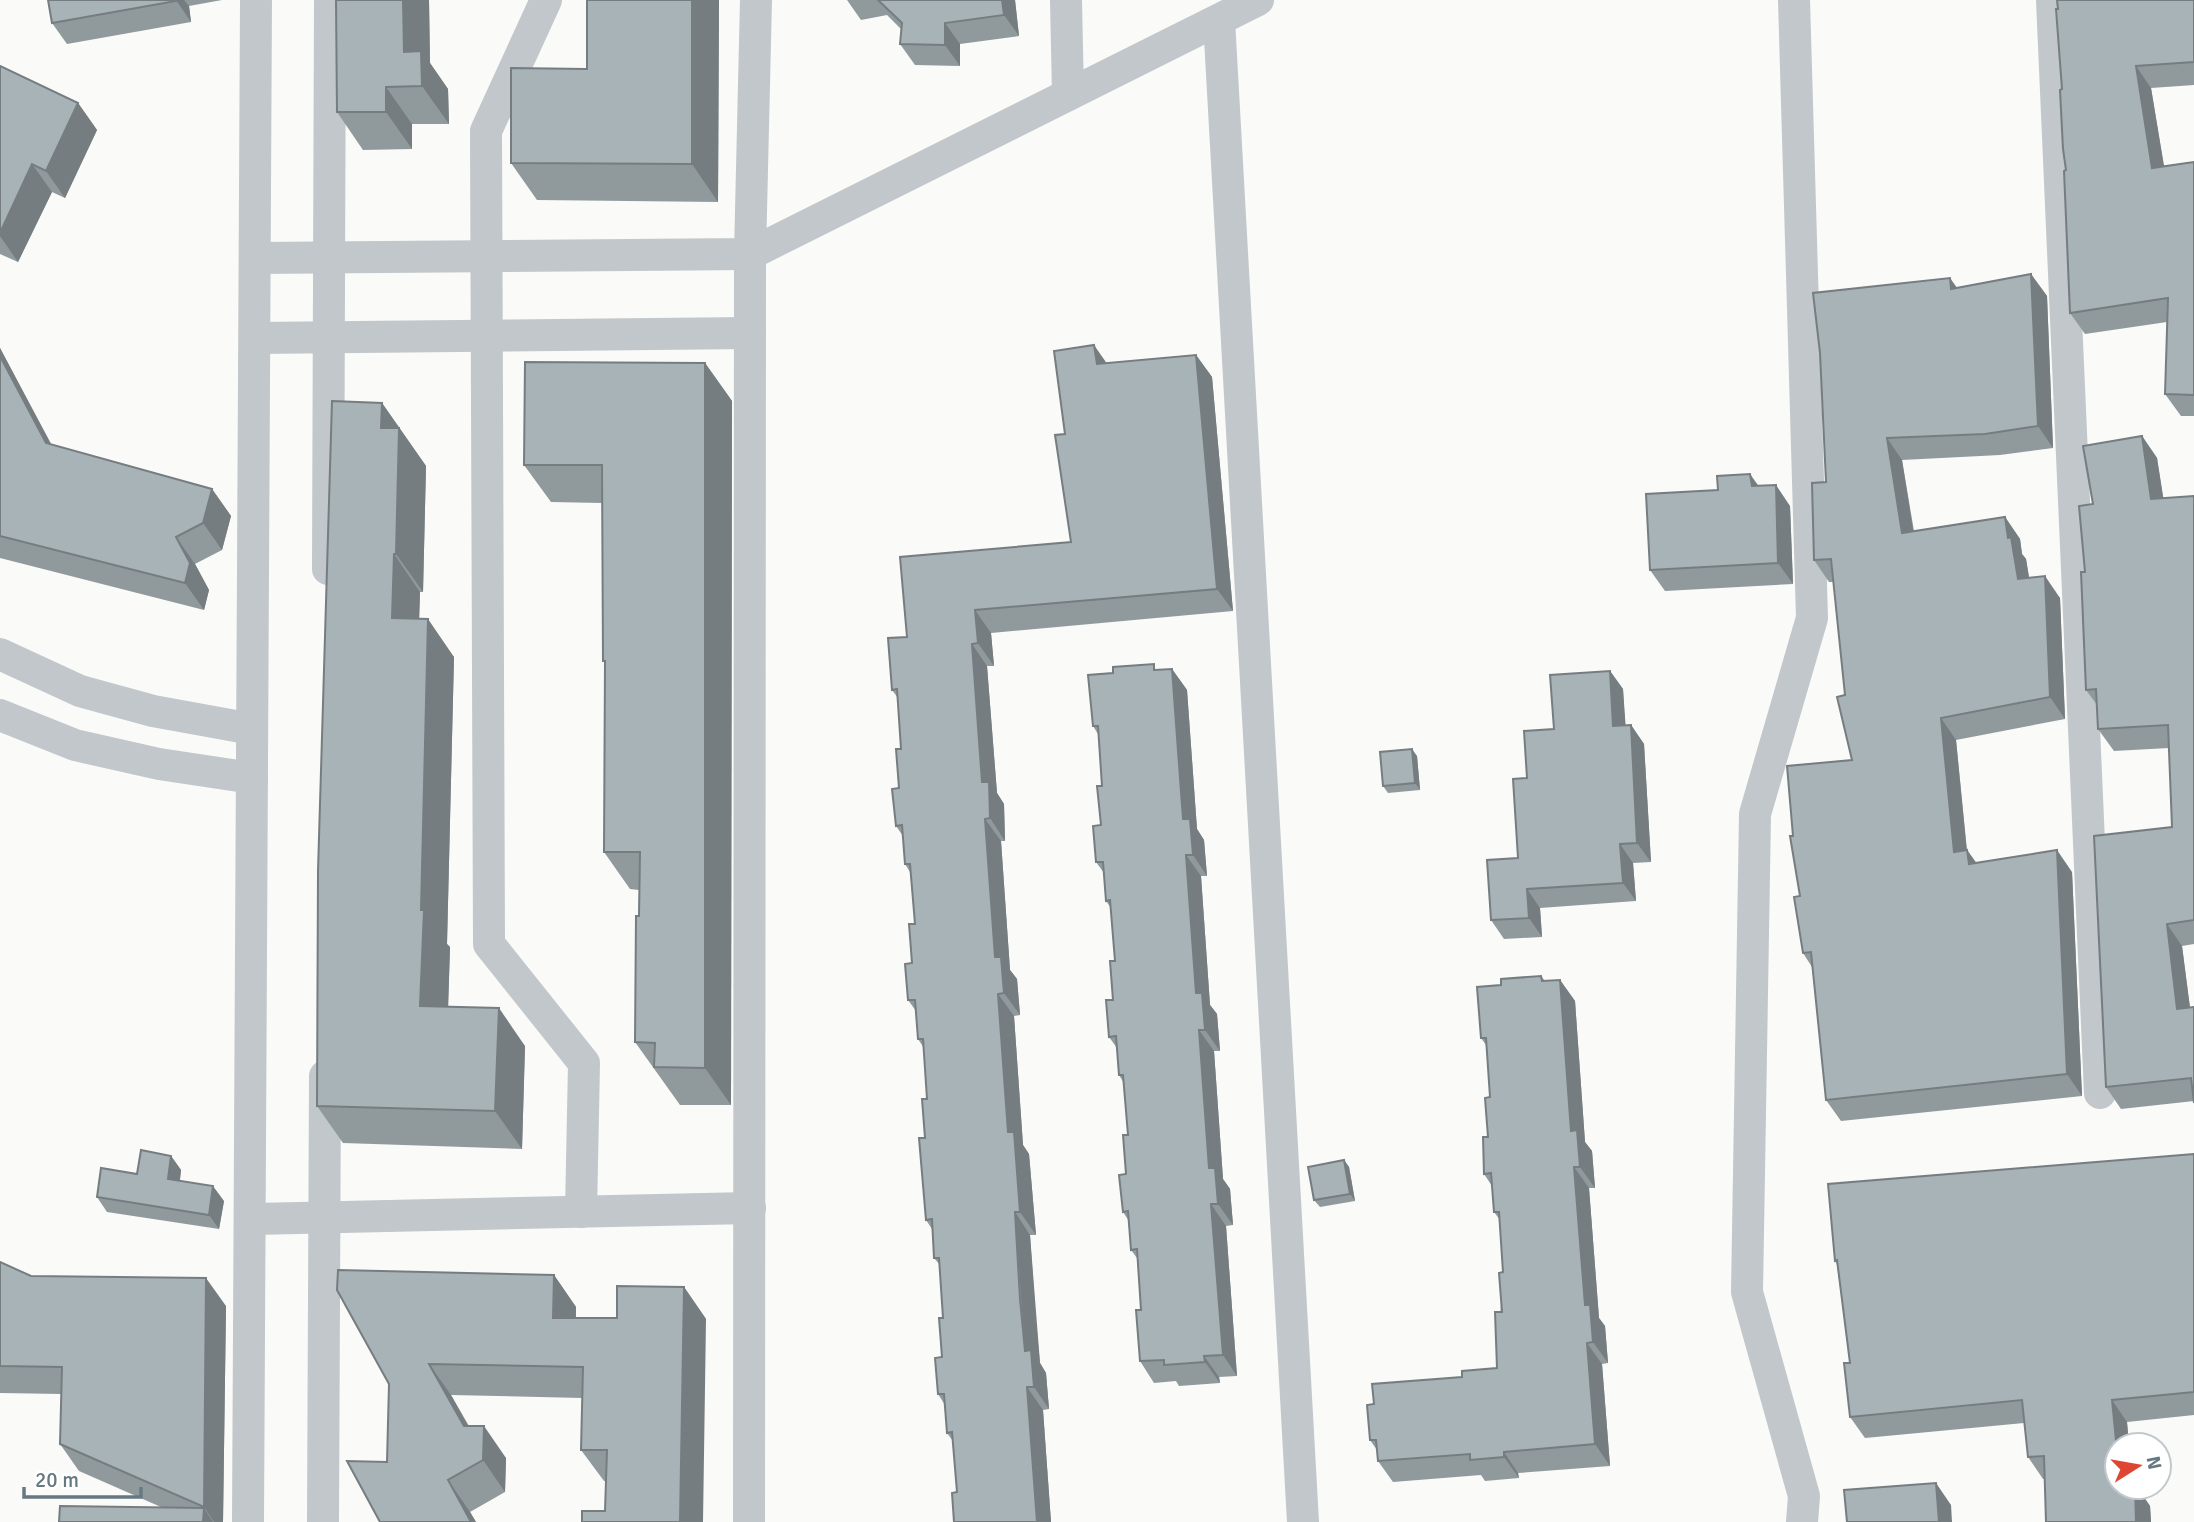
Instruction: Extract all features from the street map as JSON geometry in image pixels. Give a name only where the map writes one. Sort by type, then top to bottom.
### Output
[{"type":"street","points":[[248,1522],[256,0]]},
{"type":"street","points":[[327,603],[330,0]]},
{"type":"street","points":[[546,0],[486,131],[489,944],[584,1063],[581,1212]]},
{"type":"street","points":[[750,1522],[750,254],[756,0]]},
{"type":"street","points":[[1066,0],[1068,94]]},
{"type":"street","points":[[255,258],[750,254],[1258,0]]},
{"type":"street","points":[[1794,0],[1812,618],[1755,814],[1747,1292],[1804,1496],[1802,1522]]},
{"type":"street","points":[[2052,0],[2101,1093]]},
{"type":"street","points":[[1219,20],[1303,1522]]},
{"type":"street","points":[[254,338],[750,333]]},
{"type":"street","points":[[0,654],[80,691],[153,712],[252,729]]},
{"type":"street","points":[[0,715],[75,746],[159,764],[252,778]]},
{"type":"street","points":[[323,1522],[325,1050]]},
{"type":"street","points":[[250,1219],[750,1208]]},
{"type":"building","points":[[48,0],[176,0],[176,1],[52,23]]},
{"type":"building","points":[[336,0],[403,0],[404,52],[421,51],[422,86],[386,87],[386,112],[337,112]]},
{"type":"building","points":[[587,0],[692,0],[692,164],[511,163],[511,68],[587,69]]},
{"type":"building","points":[[878,0],[1002,0],[1004,15],[945,23],[945,45],[900,44],[902,23]]},
{"type":"building","points":[[2057,0],[2194,0],[2194,62],[2136,66],[2152,168],[2194,162],[2194,395],[2165,394],[2168,298],[2070,313]]},
{"type":"building","points":[[0,66],[78,103],[46,171],[32,164],[0,233]]},
{"type":"building","points":[[2031,274],[2038,426],[1985,434],[1887,438],[1902,533],[2005,517],[2018,579],[2045,576],[2050,697],[1941,718],[1954,852],[1967,850],[1969,864],[2057,850],[2067,1074],[1826,1100],[1811,952],[1803,953],[1794,897],[1800,896],[1790,836],[1793,836],[1787,766],[1852,760],[1837,697],[1845,695],[1831,559],[1814,560],[1812,483],[1826,482],[1820,353],[1813,293],[1950,278],[1951,289]]},
{"type":"building","points":[[1094,345],[1097,364],[1196,355],[1217,589],[975,610],[978,643],[972,644],[982,782],[989,782],[990,818],[985,819],[995,957],[1001,957],[1004,993],[998,994],[1008,1132],[1014,1132],[1020,1212],[1015,1212],[1020,1299],[1025,1351],[1031,1350],[1034,1387],[1027,1387],[1037,1522],[954,1522],[952,1493],[957,1492],[952,1432],[947,1433],[944,1394],[938,1394],[935,1358],[942,1357],[939,1318],[943,1318],[939,1258],[934,1258],[932,1219],[926,1220],[919,1138],[925,1138],[922,1099],[927,1099],[923,1039],[918,1039],[915,1000],[908,1000],[905,964],[912,963],[909,924],[915,924],[910,864],[905,864],[902,825],[896,826],[892,789],[899,788],[896,749],[901,749],[897,689],[892,690],[888,638],[907,637],[900,557],[1071,542],[1055,435],[1065,434],[1054,351]]},
{"type":"building","points":[[0,356],[46,443],[212,489],[203,523],[176,537],[190,563],[185,583],[0,536]]},
{"type":"building","points":[[525,362],[705,363],[705,1068],[654,1067],[655,1043],[635,1042],[636,916],[639,916],[640,852],[604,852],[602,465],[524,465]]},
{"type":"building","points":[[332,401],[382,403],[381,428],[399,428],[392,618],[428,619],[420,1006],[499,1008],[495,1111],[317,1106],[318,871]]},
{"type":"building","points":[[2142,436],[2151,499],[2194,496],[2194,920],[2167,924],[2177,1009],[2194,1007],[2194,1103],[2191,1078],[2106,1087],[2094,836],[2172,827],[2168,725],[2098,729],[2096,689],[2086,690],[2081,572],[2085,572],[2079,506],[2093,504],[2083,446]]},
{"type":"building","points":[[1750,474],[1752,486],[1776,485],[1778,563],[1650,570],[1646,494],[1718,490],[1717,476]]},
{"type":"building","points":[[1154,664],[1154,670],[1172,669],[1183,819],[1190,819],[1193,855],[1186,855],[1196,993],[1202,993],[1205,1030],[1199,1030],[1209,1168],[1215,1168],[1218,1204],[1211,1204],[1223,1355],[1204,1356],[1205,1362],[1164,1365],[1164,1360],[1140,1361],[1136,1310],[1141,1310],[1137,1249],[1131,1250],[1128,1211],[1123,1212],[1119,1175],[1126,1174],[1123,1135],[1128,1135],[1123,1075],[1119,1075],[1116,1036],[1109,1037],[1106,1000],[1113,1000],[1110,961],[1115,961],[1110,900],[1106,901],[1103,862],[1096,862],[1093,826],[1101,825],[1097,786],[1102,786],[1098,726],[1093,726],[1088,675],[1113,673],[1113,667]]},
{"type":"building","points":[[1610,671],[1613,726],[1631,725],[1637,843],[1620,844],[1623,883],[1527,889],[1529,918],[1491,920],[1487,860],[1518,858],[1513,779],[1527,778],[1524,731],[1554,729],[1550,675]]},
{"type":"building","points":[[1412,749],[1415,783],[1383,786],[1380,752]]},
{"type":"building","points":[[1541,976],[1542,981],[1560,980],[1571,1131],[1577,1130],[1580,1167],[1574,1167],[1585,1305],[1590,1305],[1593,1342],[1587,1343],[1595,1444],[1504,1452],[1504,1457],[1470,1460],[1470,1454],[1378,1461],[1376,1440],[1370,1440],[1367,1405],[1374,1404],[1372,1384],[1462,1377],[1462,1371],[1497,1368],[1495,1312],[1502,1312],[1499,1273],[1503,1272],[1499,1212],[1494,1212],[1491,1173],[1484,1174],[1483,1137],[1488,1137],[1485,1098],[1490,1097],[1486,1038],[1481,1038],[1477,987],[1501,985],[1501,979]]},
{"type":"building","points":[[141,1150],[171,1156],[168,1179],[213,1186],[209,1215],[97,1197],[101,1168],[137,1174]]},
{"type":"building","points":[[2194,1154],[2194,1392],[2112,1400],[2115,1431],[2103,1431],[2103,1501],[2135,1501],[2136,1522],[2046,1522],[2044,1456],[2028,1457],[2022,1400],[1850,1417],[1844,1363],[1850,1363],[1837,1260],[1835,1261],[1828,1184]]},
{"type":"building","points":[[1344,1160],[1350,1194],[1314,1200],[1308,1167]]},
{"type":"building","points":[[0,1262],[31,1276],[206,1278],[204,1507],[60,1444],[62,1367],[0,1366]]},
{"type":"building","points":[[338,1270],[554,1275],[553,1318],[617,1318],[617,1286],[684,1287],[680,1522],[582,1522],[582,1511],[605,1511],[607,1450],[581,1450],[583,1367],[429,1364],[464,1426],[484,1426],[483,1460],[448,1480],[471,1522],[380,1522],[347,1461],[387,1462],[389,1384],[337,1290]]},
{"type":"building","points":[[1936,1483],[1939,1522],[1847,1522],[1844,1490]]},
{"type":"building","points":[[60,1506],[204,1508],[203,1522],[59,1522]]}]
